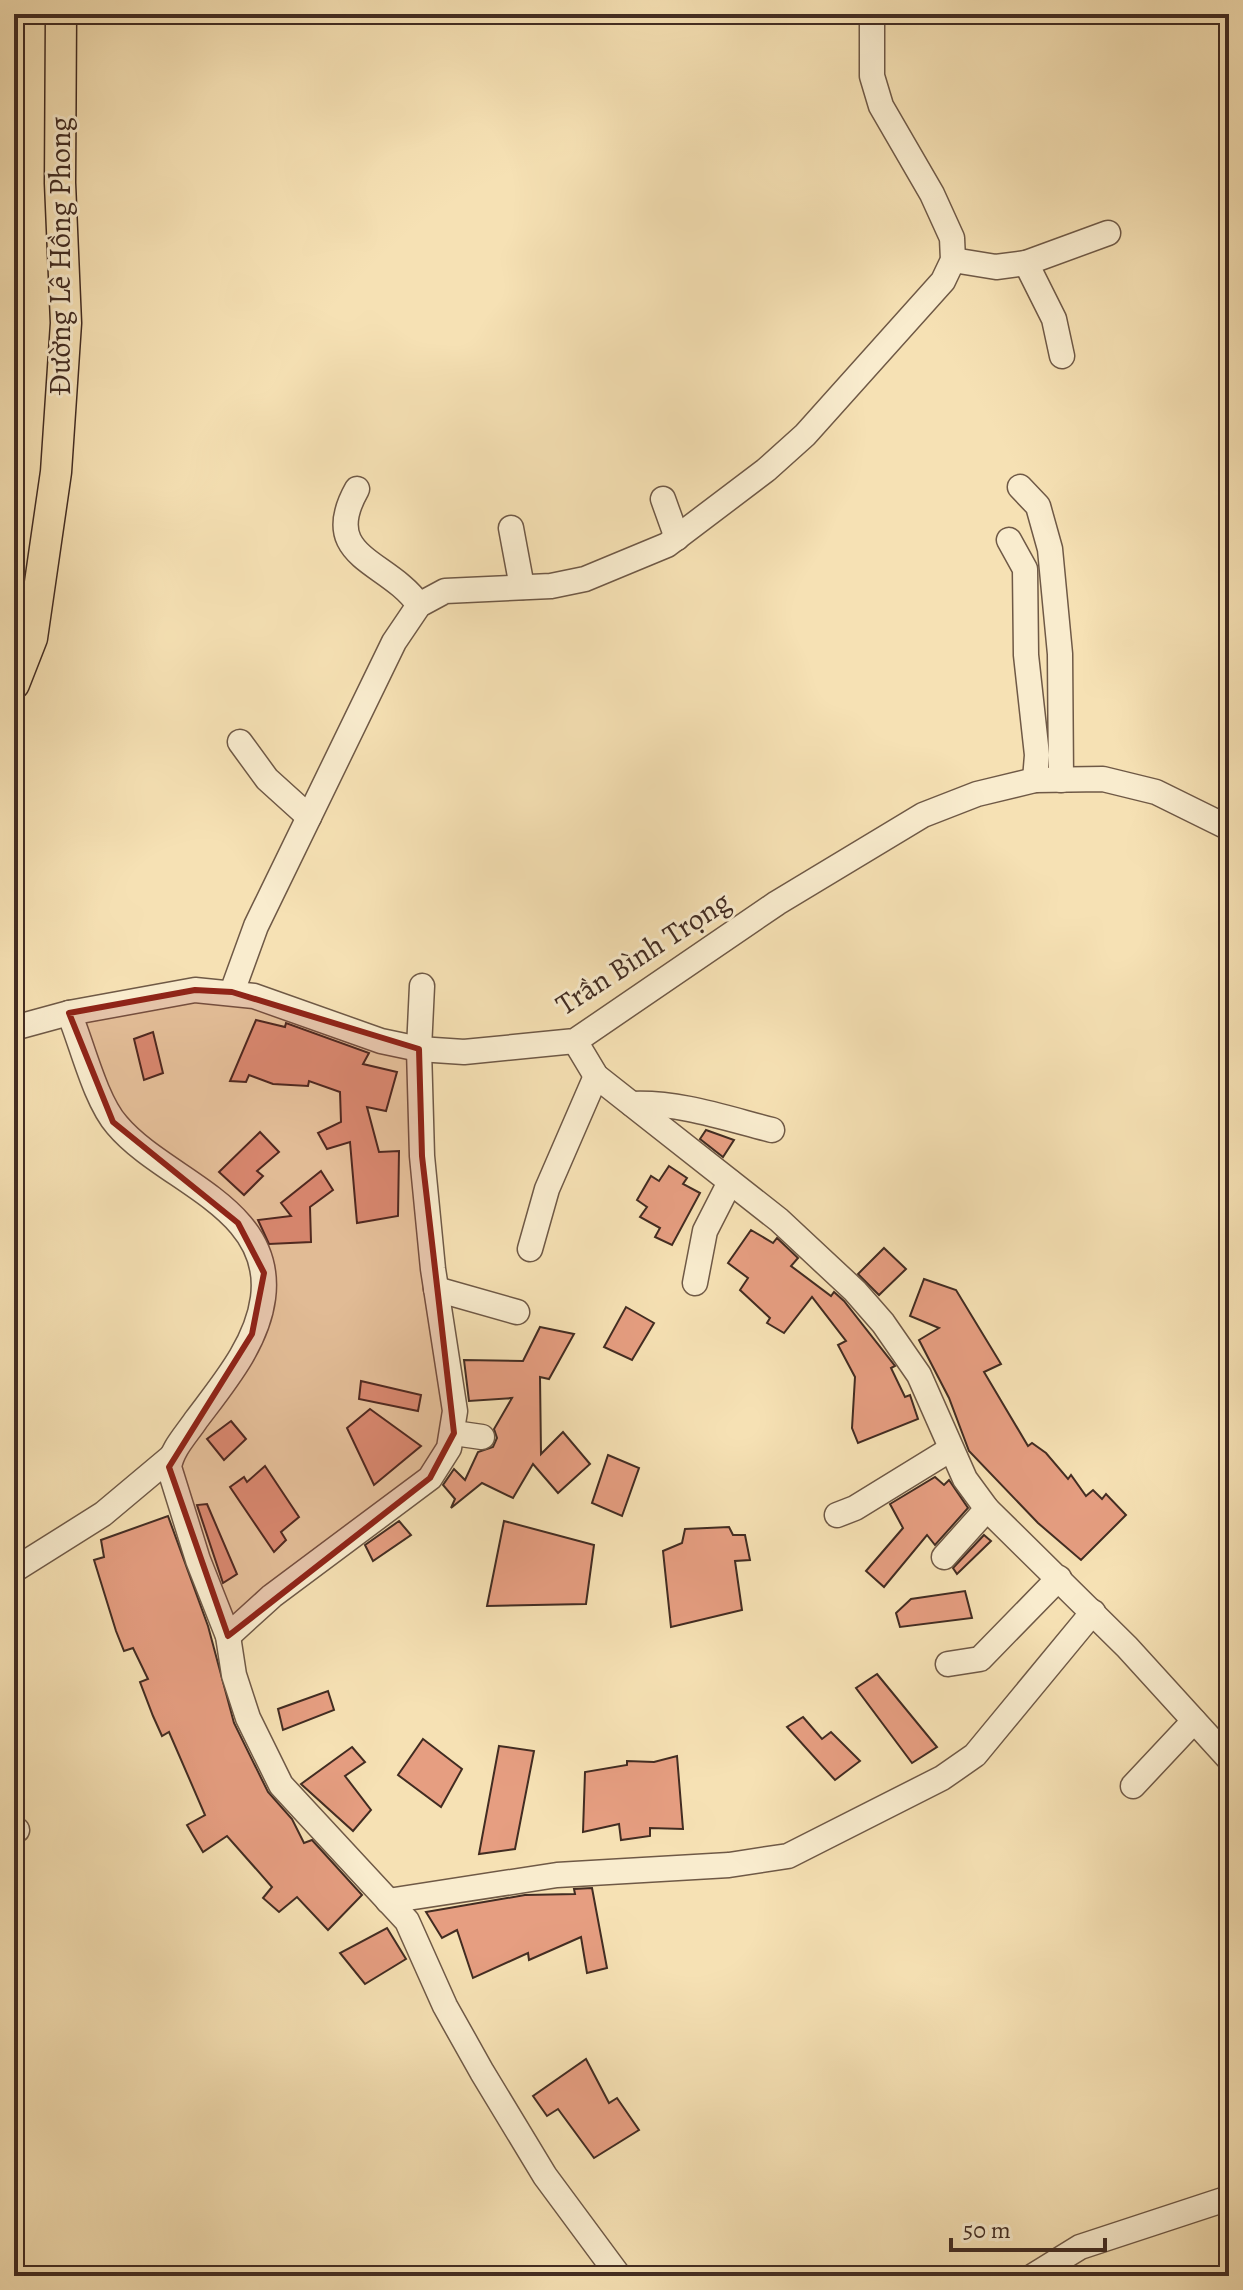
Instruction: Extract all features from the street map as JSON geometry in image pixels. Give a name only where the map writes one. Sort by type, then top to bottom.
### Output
[{"type":"main road","name":"Đường Lê Hồng Phong","points":[[14,684],[32,638],[56,472],[66,323],[60,183],[61,14]]},
{"type":"street","points":[[232,992],[256,926],[394,642],[419,605],[445,591],[522,587],[585,579],[635,560],[677,538],[766,470],[805,435],[943,281],[953,260],[952,238],[932,194],[881,106],[872,76],[872,14]]},
{"type":"street","points":[[953,260],[996,267],[1026,263],[1108,233]]},
{"type":"street","points":[[1026,263],[1054,319],[1062,356]]},
{"type":"street","points":[[1020,487],[1038,506],[1050,549],[1060,654],[1061,780]]},
{"type":"street","points":[[357,489],[343,525],[348,541],[419,605]]},
{"type":"street","points":[[663,499],[677,538]]},
{"type":"street","points":[[511,528],[522,587]]},
{"type":"street","points":[[1009,540],[1025,569],[1026,655],[1037,755],[1035,780]]},
{"type":"street","points":[[240,742],[267,779],[309,817]]},
{"type":"street","name":"Trần Bình Trọng","points":[[14,1028],[69,1013],[195,990],[232,992],[381,1041],[419,1049],[464,1052],[575,1041],[777,903],[923,815],[977,794],[1035,780],[1103,779],[1156,792],[1229,828]]},
{"type":"street","points":[[228,1636],[272,1596],[430,1478],[449,1448],[454,1433],[455,1411],[436,1289],[422,1156],[419,1049],[422,986]]},
{"type":"street","points":[[14,1570],[103,1514],[171,1457],[233,1371],[252,1334],[263,1300],[264,1273],[253,1241],[215,1200],[128,1138],[113,1122],[69,1013]]},
{"type":"street","points":[[575,1041],[596,1076],[779,1220],[883,1323],[919,1375],[965,1479],[987,1509],[1093,1612],[1229,1759]]},
{"type":"street","points":[[530,1249],[547,1189],[596,1076]]},
{"type":"street","points":[[632,1104],[661,1103],[687,1107],[772,1130]]},
{"type":"street","points":[[695,1283],[705,1231],[730,1182]]},
{"type":"street","points":[[436,1289],[517,1312]]},
{"type":"street","points":[[454,1433],[482,1437]]},
{"type":"street","points":[[837,1515],[855,1508],[951,1449]]},
{"type":"street","points":[[171,1457],[169,1467],[228,1636],[234,1675],[248,1718],[281,1785],[407,1921],[445,2006],[545,2176],[619,2276]]},
{"type":"street","points":[[944,1557],[987,1509]]},
{"type":"street","points":[[948,1664],[980,1659],[1059,1578]]},
{"type":"street","points":[[388,1901],[557,1875],[729,1865],[788,1856],[942,1778],[975,1755],[1093,1612]]},
{"type":"street","points":[[1133,1786],[1194,1721]]},
{"type":"street","points":[[1033,2276],[1080,2247],[1229,2198]]},
{"type":"highlighted area","points":[[195,990],[232,992],[419,1049],[422,1156],[454,1433],[430,1478],[228,1636],[169,1467],[252,1334],[264,1273],[238,1223],[113,1122],[69,1013]]},
{"type":"building","points":[[256,1020],[285,1027],[286,1023],[369,1053],[363,1064],[397,1072],[386,1111],[367,1107],[379,1152],[399,1151],[398,1216],[357,1223],[350,1142],[327,1149],[318,1133],[341,1122],[340,1092],[309,1081],[308,1086],[273,1084],[249,1075],[246,1082],[230,1081]]},
{"type":"building","points":[[153,1032],[163,1073],[144,1080],[134,1039]]},
{"type":"building","points":[[706,1130],[734,1140],[723,1157],[700,1139]]},
{"type":"building","points":[[260,1132],[279,1152],[257,1171],[263,1176],[244,1195],[219,1172]]},
{"type":"building","points":[[669,1166],[687,1178],[683,1184],[700,1193],[672,1245],[655,1237],[660,1228],[640,1217],[647,1207],[637,1200],[651,1176],[659,1181]]},
{"type":"building","points":[[321,1171],[333,1190],[310,1207],[311,1242],[269,1244],[258,1220],[291,1216],[281,1203]]},
{"type":"building","points":[[751,1230],[773,1243],[777,1238],[798,1258],[791,1266],[831,1296],[834,1292],[844,1301],[895,1366],[891,1368],[905,1397],[910,1395],[918,1419],[858,1443],[852,1428],[855,1377],[838,1345],[846,1341],[812,1297],[784,1333],[767,1323],[770,1318],[740,1290],[748,1278],[728,1263]]},
{"type":"building","points":[[884,1248],[906,1269],[879,1295],[858,1274]]},
{"type":"building","points":[[924,1279],[956,1290],[1001,1364],[984,1372],[1028,1446],[1032,1443],[1046,1453],[1068,1479],[1071,1475],[1086,1496],[1093,1490],[1102,1499],[1106,1494],[1126,1515],[1081,1560],[1038,1523],[969,1451],[949,1398],[919,1340],[939,1328],[910,1316]]},
{"type":"building","points":[[626,1307],[654,1323],[632,1360],[604,1347]]},
{"type":"building","points":[[540,1327],[574,1334],[549,1379],[540,1377],[541,1454],[563,1432],[590,1464],[558,1493],[533,1464],[513,1498],[482,1483],[451,1508],[455,1499],[443,1485],[454,1469],[465,1480],[478,1452],[493,1447],[497,1438],[494,1429],[512,1398],[469,1401],[464,1360],[523,1361]]},
{"type":"building","points":[[361,1381],[421,1395],[418,1411],[359,1399]]},
{"type":"building","points":[[370,1409],[421,1446],[374,1485],[347,1428]]},
{"type":"building","points":[[231,1421],[246,1439],[224,1460],[207,1439]]},
{"type":"building","points":[[608,1455],[639,1468],[622,1516],[592,1503]]},
{"type":"building","points":[[265,1466],[299,1517],[281,1532],[286,1540],[274,1552],[230,1487],[244,1477],[247,1482]]},
{"type":"building","points":[[935,1477],[944,1485],[949,1480],[968,1508],[935,1545],[927,1535],[884,1587],[866,1571],[903,1528],[890,1504]]},
{"type":"building","points":[[207,1504],[237,1574],[223,1583],[197,1505]]},
{"type":"building","points":[[168,1516],[208,1626],[234,1723],[268,1792],[292,1819],[304,1843],[312,1840],[362,1895],[328,1930],[297,1897],[279,1912],[263,1898],[272,1887],[227,1836],[203,1852],[187,1825],[205,1815],[169,1732],[162,1736],[153,1716],[140,1682],[148,1679],[133,1648],[124,1651],[94,1560],[104,1557],[101,1540]]},
{"type":"building","points":[[399,1521],[411,1535],[373,1561],[365,1545]]},
{"type":"building","points":[[504,1521],[594,1545],[586,1604],[487,1606]]},
{"type":"building","points":[[729,1527],[733,1535],[745,1535],[750,1560],[735,1561],[742,1610],[671,1627],[663,1551],[682,1543],[685,1529]]},
{"type":"building","points":[[984,1535],[991,1541],[957,1574],[953,1568]]},
{"type":"building","points":[[965,1591],[972,1618],[900,1627],[896,1613],[911,1599]]},
{"type":"building","points":[[877,1674],[937,1747],[912,1763],[856,1688]]},
{"type":"building","points":[[328,1691],[334,1710],[283,1730],[278,1709]]},
{"type":"building","points":[[803,1717],[822,1739],[831,1732],[860,1761],[835,1780],[787,1727]]},
{"type":"building","points":[[423,1739],[462,1769],[441,1807],[398,1775]]},
{"type":"building","points":[[499,1746],[534,1751],[515,1849],[479,1854]]},
{"type":"building","points":[[352,1747],[365,1762],[345,1776],[371,1810],[353,1831],[301,1784]]},
{"type":"building","points":[[677,1756],[683,1829],[650,1828],[650,1836],[621,1840],[619,1824],[583,1832],[585,1772],[627,1765],[627,1761],[654,1762]]},
{"type":"building","points":[[592,1888],[607,1968],[587,1973],[581,1937],[529,1960],[528,1953],[473,1978],[457,1930],[442,1938],[426,1912],[525,1895],[575,1894],[574,1889]]},
{"type":"building","points":[[387,1928],[406,1959],[365,1984],[340,1953]]},
{"type":"building","points":[[586,2059],[609,2103],[617,2098],[639,2130],[594,2158],[558,2109],[547,2116],[533,2096]]}]
